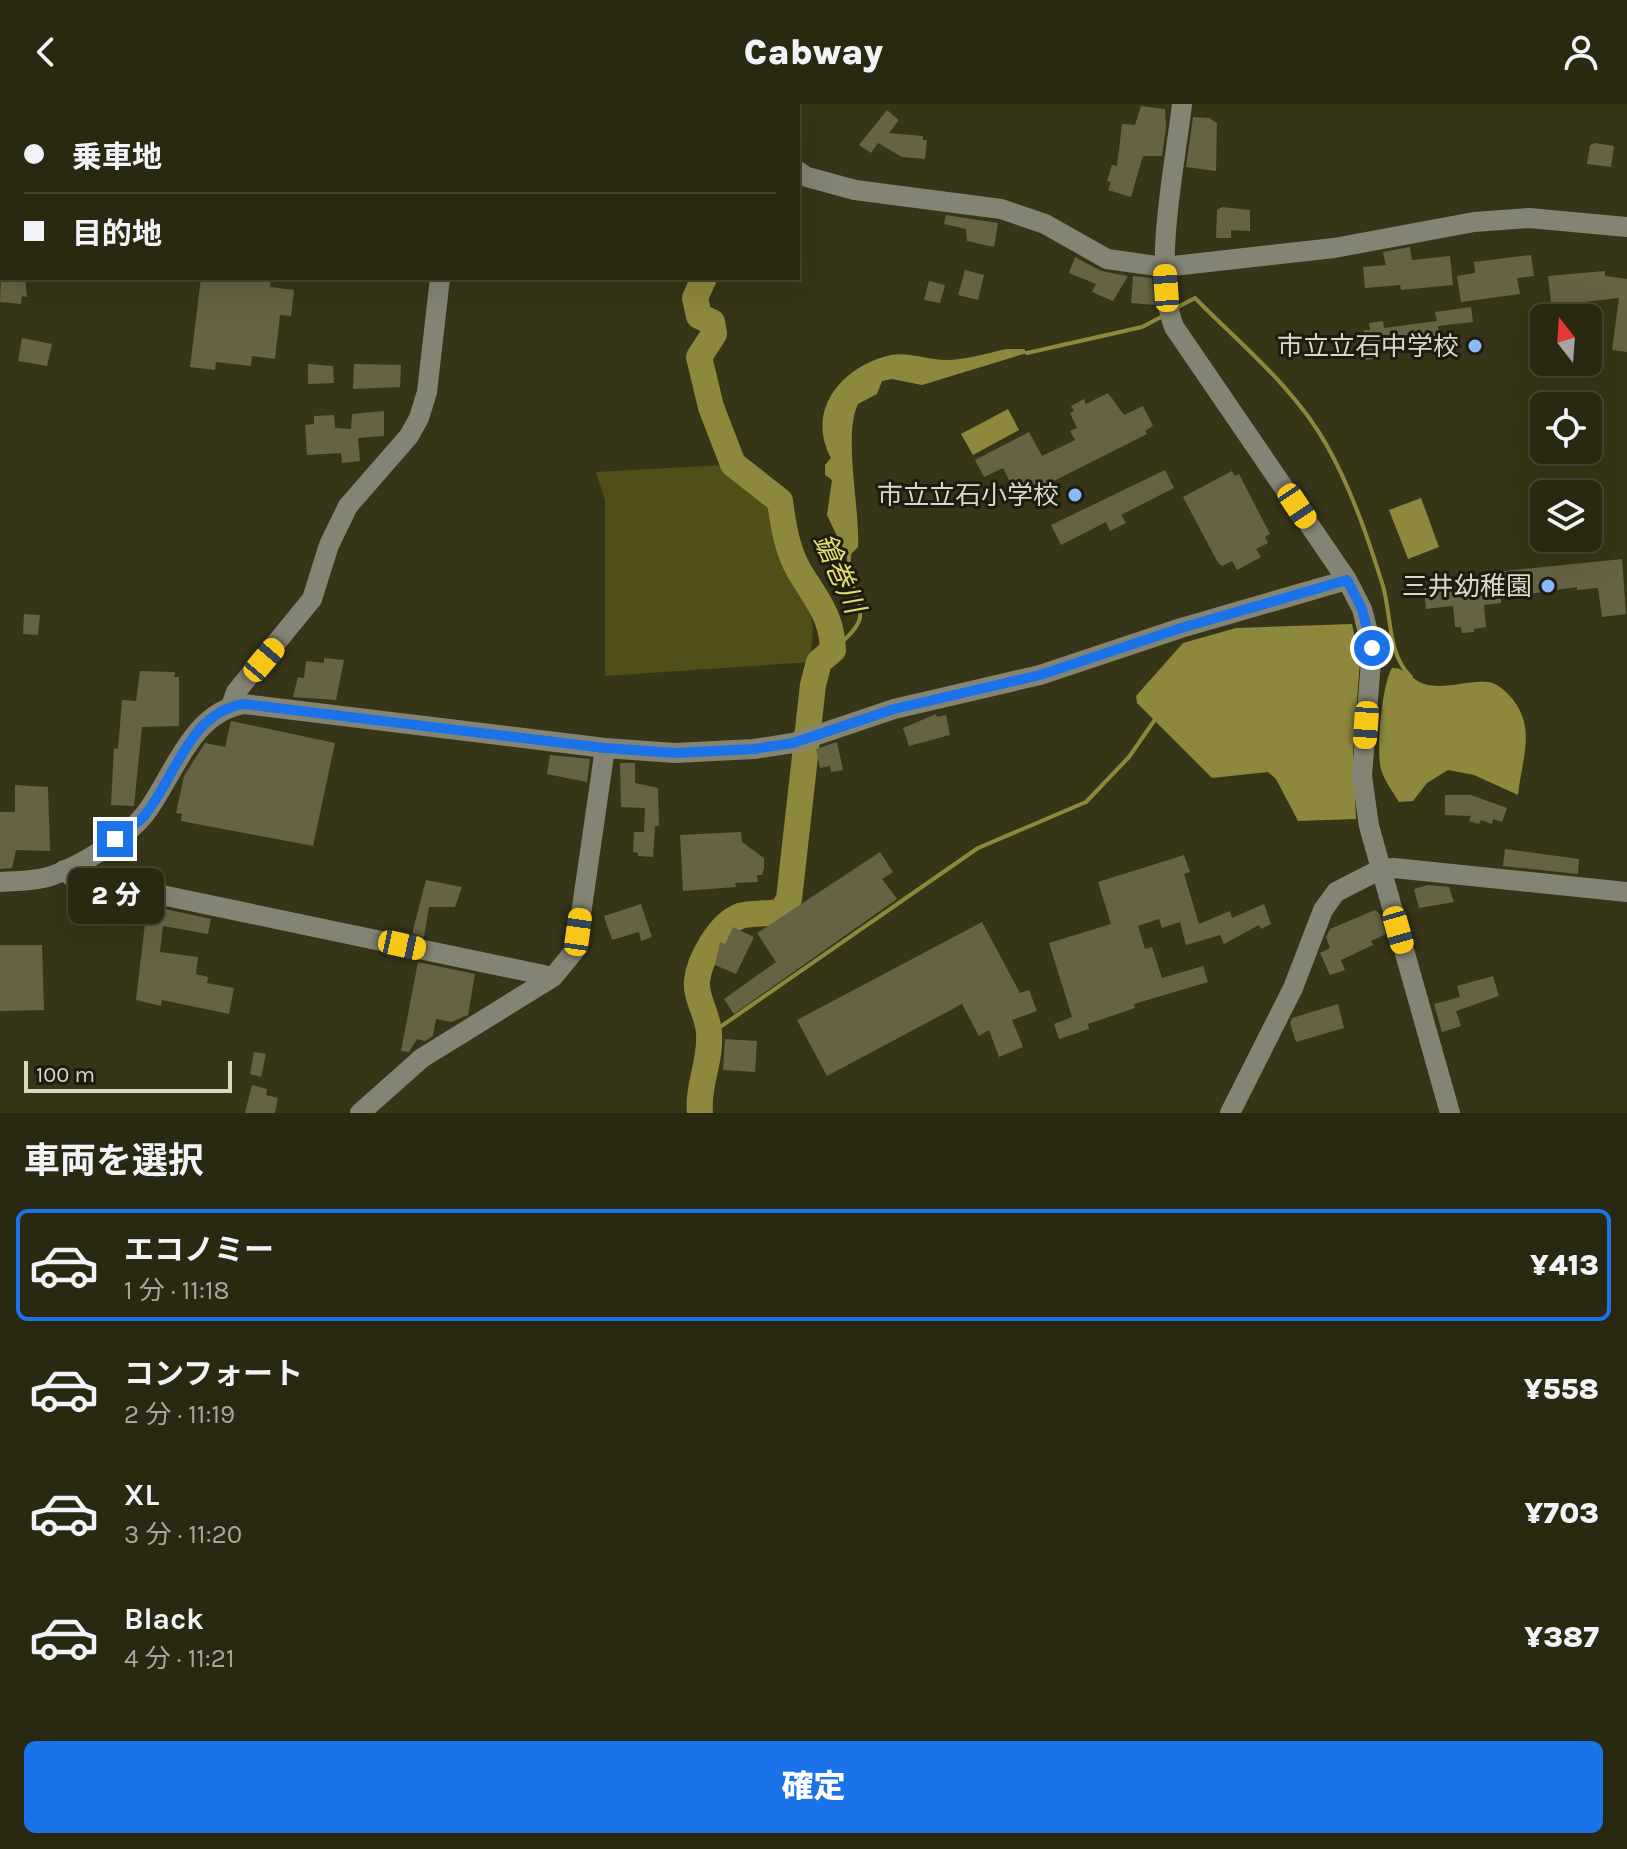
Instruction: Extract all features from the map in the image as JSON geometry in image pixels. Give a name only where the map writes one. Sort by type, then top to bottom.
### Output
[{"type":"street","points":[[1182,104],[1164,267],[1167,309],[1174,327],[1347,580],[1362,609],[1372,648],[1362,776],[1381,869],[1450,1113]]},
{"type":"street","points":[[800,172],[855,190],[1001,209],[1045,224],[1107,259],[1164,267],[1334,248],[1474,222],[1529,218],[1627,227]]},
{"type":"street","points":[[231,706],[236,692],[312,599],[329,545],[348,506],[409,436],[419,418],[431,370],[440,280]]},
{"type":"street","points":[[0,882],[40,878],[64,870],[123,833],[144,816],[183,751],[213,716],[231,706],[244,704],[605,748],[704,752],[793,743],[894,709],[1040,675],[1181,628],[1347,580]]},
{"type":"street","points":[[360,1113],[422,1058],[553,977],[576,949],[605,748]]},
{"type":"street","points":[[1230,1113],[1293,988],[1323,910],[1336,892],[1381,869],[1414,868],[1627,892]]},
{"type":"street","points":[[64,870],[71,876],[553,977]]},
{"type":"shaded area","points":[[1007,349],[1024,349],[1027,353],[922,385],[892,379],[882,381],[877,394],[858,404],[852,453],[858,547],[850,555],[845,553],[827,515],[832,480],[825,475],[825,465],[831,458],[824,440],[823,423],[833,393],[857,369],[891,355],[954,360]]},
{"type":"shaded area","points":[[1008,409],[1019,430],[973,455],[961,434]]},
{"type":"shaded area","points":[[724,465],[765,496],[775,510],[781,545],[808,599],[813,628],[810,662],[605,676],[605,500],[596,472]]},
{"type":"shaded area","points":[[1421,498],[1439,547],[1408,559],[1389,510]]},
{"type":"shaded area","points":[[1352,624],[1360,661],[1353,753],[1356,819],[1298,821],[1276,779],[1268,772],[1212,778],[1137,703],[1136,696],[1183,643],[1236,628]]},
{"type":"shaded area","points":[[1392,668],[1432,686],[1490,682],[1508,694],[1523,718],[1525,730],[1525,755],[1518,795],[1474,775],[1448,770],[1427,783],[1413,801],[1399,802],[1384,777],[1380,760],[1383,702]]},
{"type":"building","points":[[1141,106],[1165,109],[1166,127],[1162,156],[1143,156],[1131,197],[1108,190],[1111,182],[1107,181],[1112,165],[1117,166],[1122,124],[1135,125]]},
{"type":"building","points":[[887,110],[899,120],[889,133],[923,136],[923,140],[927,140],[925,159],[902,157],[878,143],[871,153],[859,145]]},
{"type":"building","points":[[1193,117],[1209,118],[1217,123],[1216,171],[1186,167]]},
{"type":"building","points":[[1590,145],[1614,146],[1611,167],[1587,164]]},
{"type":"building","points":[[1222,207],[1250,210],[1250,231],[1231,230],[1231,238],[1216,238],[1217,210]]},
{"type":"building","points":[[946,215],[998,223],[994,247],[967,241],[966,229],[944,224]]},
{"type":"building","points":[[1410,247],[1412,260],[1450,256],[1453,285],[1401,290],[1400,285],[1365,288],[1363,267],[1386,265],[1383,252]]},
{"type":"building","points":[[1531,255],[1534,276],[1517,278],[1520,294],[1461,302],[1457,276],[1475,273],[1474,262]]},
{"type":"building","points":[[1075,257],[1101,271],[1128,276],[1113,301],[1092,292],[1096,284],[1069,273]]},
{"type":"building","points":[[965,270],[984,275],[978,300],[958,295]]},
{"type":"building","points":[[1605,271],[1605,276],[1627,279],[1627,352],[1612,350],[1619,298],[1584,304],[1551,304],[1548,276]]},
{"type":"building","points":[[1133,276],[1152,278],[1155,305],[1131,303]]},
{"type":"building","points":[[1,280],[25,280],[27,297],[22,296],[21,304],[0,302]]},
{"type":"building","points":[[201,280],[271,280],[270,287],[294,290],[291,316],[280,315],[275,359],[252,356],[251,366],[216,362],[215,370],[190,367]]},
{"type":"building","points":[[929,281],[945,285],[940,303],[924,300]]},
{"type":"building","points":[[1471,307],[1473,322],[1438,326],[1440,339],[1380,347],[1381,358],[1366,360],[1363,337],[1364,330],[1370,330],[1369,323],[1383,321],[1384,328],[1437,321],[1435,312]]},
{"type":"building","points":[[22,338],[52,344],[47,366],[18,361]]},
{"type":"building","points":[[308,364],[333,366],[334,383],[308,384]]},
{"type":"building","points":[[354,364],[401,365],[400,387],[353,389]]},
{"type":"building","points":[[1108,393],[1124,415],[1143,406],[1153,426],[1145,431],[1147,434],[1024,496],[1023,493],[1017,496],[1003,468],[984,477],[975,460],[1029,432],[1042,456],[1075,440],[1070,431],[1077,428],[1070,413],[1074,411],[1071,406],[1084,399],[1086,404]]},
{"type":"building","points":[[384,411],[384,436],[358,438],[360,461],[342,463],[341,453],[307,455],[305,425],[314,424],[314,416],[334,415],[335,428],[351,429],[352,414]]},
{"type":"building","points":[[1165,470],[1174,488],[1121,515],[1126,523],[1110,531],[1106,522],[1061,545],[1051,525]]},
{"type":"building","points":[[1232,471],[1235,476],[1239,474],[1270,534],[1265,537],[1268,543],[1256,549],[1261,557],[1237,570],[1232,561],[1222,566],[1217,561],[1183,497]]},
{"type":"building","points":[[1622,559],[1626,614],[1602,617],[1598,588],[1577,590],[1577,587],[1501,598],[1501,603],[1484,605],[1486,627],[1474,629],[1474,632],[1462,633],[1461,627],[1455,627],[1453,606],[1426,609],[1424,588],[1455,585],[1456,597],[1487,594],[1485,573]]},
{"type":"building","points":[[24,614],[40,615],[38,635],[23,634]]},
{"type":"building","points":[[324,658],[344,660],[336,700],[293,697],[298,677],[304,678],[306,661],[324,663]]},
{"type":"building","points":[[140,671],[175,672],[174,677],[179,677],[179,726],[142,727],[134,806],[111,805],[114,748],[118,749],[122,700],[136,701]]},
{"type":"building","points":[[936,714],[937,717],[946,715],[950,735],[909,746],[903,728]]},
{"type":"building","points":[[231,721],[335,743],[313,846],[181,821],[182,814],[176,813],[184,776],[205,743],[225,747]]},
{"type":"building","points":[[837,742],[843,770],[831,772],[830,766],[820,768],[816,749]]},
{"type":"building","points":[[550,755],[590,759],[587,782],[547,774]]},
{"type":"building","points":[[620,763],[635,763],[635,783],[658,788],[659,826],[655,826],[653,857],[638,856],[633,852],[634,832],[644,832],[645,808],[621,807]]},
{"type":"building","points":[[15,785],[48,787],[50,851],[16,850],[12,868],[0,869],[0,812],[15,812]]},
{"type":"building","points":[[1445,795],[1471,795],[1507,808],[1502,822],[1493,819],[1492,824],[1481,820],[1479,824],[1469,821],[1471,816],[1445,815]]},
{"type":"building","points":[[741,832],[742,842],[764,858],[762,875],[757,875],[758,882],[683,891],[680,835]]},
{"type":"building","points":[[1505,849],[1579,859],[1578,874],[1503,866]]},
{"type":"building","points":[[880,852],[893,872],[882,879],[897,899],[734,1014],[724,999],[776,962],[757,933]]},
{"type":"building","points":[[1184,855],[1190,872],[1184,874],[1199,924],[1230,911],[1232,918],[1264,904],[1271,924],[1261,929],[1259,925],[1224,944],[1220,935],[1186,945],[1180,922],[1162,928],[1159,919],[1138,926],[1145,949],[1152,947],[1162,978],[1203,966],[1208,982],[1134,1004],[1135,1008],[1088,1024],[1089,1029],[1059,1039],[1054,1024],[1072,1017],[1049,943],[1111,924],[1098,882]]},
{"type":"building","points":[[426,880],[462,887],[455,907],[429,907],[424,937],[412,934]]},
{"type":"building","points":[[1428,885],[1449,887],[1454,902],[1419,908],[1414,889]]},
{"type":"building","points":[[142,904],[211,919],[208,934],[163,926],[160,952],[198,957],[196,974],[208,977],[207,983],[234,988],[229,1014],[162,1000],[161,1006],[136,1000],[146,915],[141,914]]},
{"type":"building","points":[[641,904],[652,937],[641,941],[639,932],[612,940],[604,916]]},
{"type":"building","points":[[1375,910],[1380,914],[1386,934],[1371,941],[1373,945],[1341,960],[1345,970],[1330,975],[1320,953],[1330,948],[1326,937],[1330,929]]},
{"type":"building","points":[[982,922],[1020,993],[1029,990],[1037,1011],[1012,1020],[1023,1047],[999,1057],[989,1030],[979,1036],[962,1004],[827,1076],[797,1020]]},
{"type":"building","points":[[733,927],[754,937],[736,974],[715,965],[720,942],[725,944]]},
{"type":"building","points":[[0,945],[42,945],[44,1010],[0,1011]]},
{"type":"building","points":[[418,962],[475,974],[468,1015],[451,1022],[436,1019],[433,1036],[425,1041],[417,1039],[409,1052],[401,1051]]},
{"type":"building","points":[[1493,976],[1499,996],[1456,1011],[1461,1026],[1442,1032],[1434,1004],[1460,997],[1457,986]]},
{"type":"building","points":[[1338,1004],[1344,1028],[1296,1042],[1290,1023],[1292,1018]]},
{"type":"building","points":[[725,1039],[757,1041],[755,1072],[723,1070]]},
{"type":"building","points":[[254,1052],[266,1054],[261,1077],[250,1074]]},
{"type":"building","points":[[252,1085],[267,1089],[266,1095],[278,1098],[275,1113],[245,1113]]},
{"type":"waterway","name":"鎗巻川","points":[[700,1113],[709,1034],[698,994],[699,972],[712,943],[732,920],[745,915],[782,911],[789,899],[813,685],[819,662],[833,650],[826,617],[791,553],[780,501],[733,464],[711,407],[699,357],[714,334],[712,322],[699,316],[695,298],[703,280]]},
{"type":"waterway","points":[[1174,309],[1195,298],[1282,385],[1313,423],[1335,461],[1358,514],[1383,586],[1394,646],[1403,668],[1411,677]]},
{"type":"waterway","points":[[1027,353],[1142,327],[1163,316]]},
{"type":"waterway","points":[[833,650],[853,631],[860,616],[848,572],[849,550]]},
{"type":"waterway","points":[[710,1034],[978,848],[1086,802],[1129,757],[1156,718]]},
{"type":"place","name":"市立立石中学校","points":[[1475,346]]},
{"type":"place","name":"市立立石小学校","points":[[1075,495]]},
{"type":"place","name":"三井幼稚園","points":[[1548,586]]},
{"type":"route","points":[[115,839],[144,816],[183,751],[213,716],[231,706],[244,704],[605,748],[675,753],[718,752],[793,743],[894,709],[1040,675],[1181,628],[1347,580],[1362,609],[1372,648]]}]
